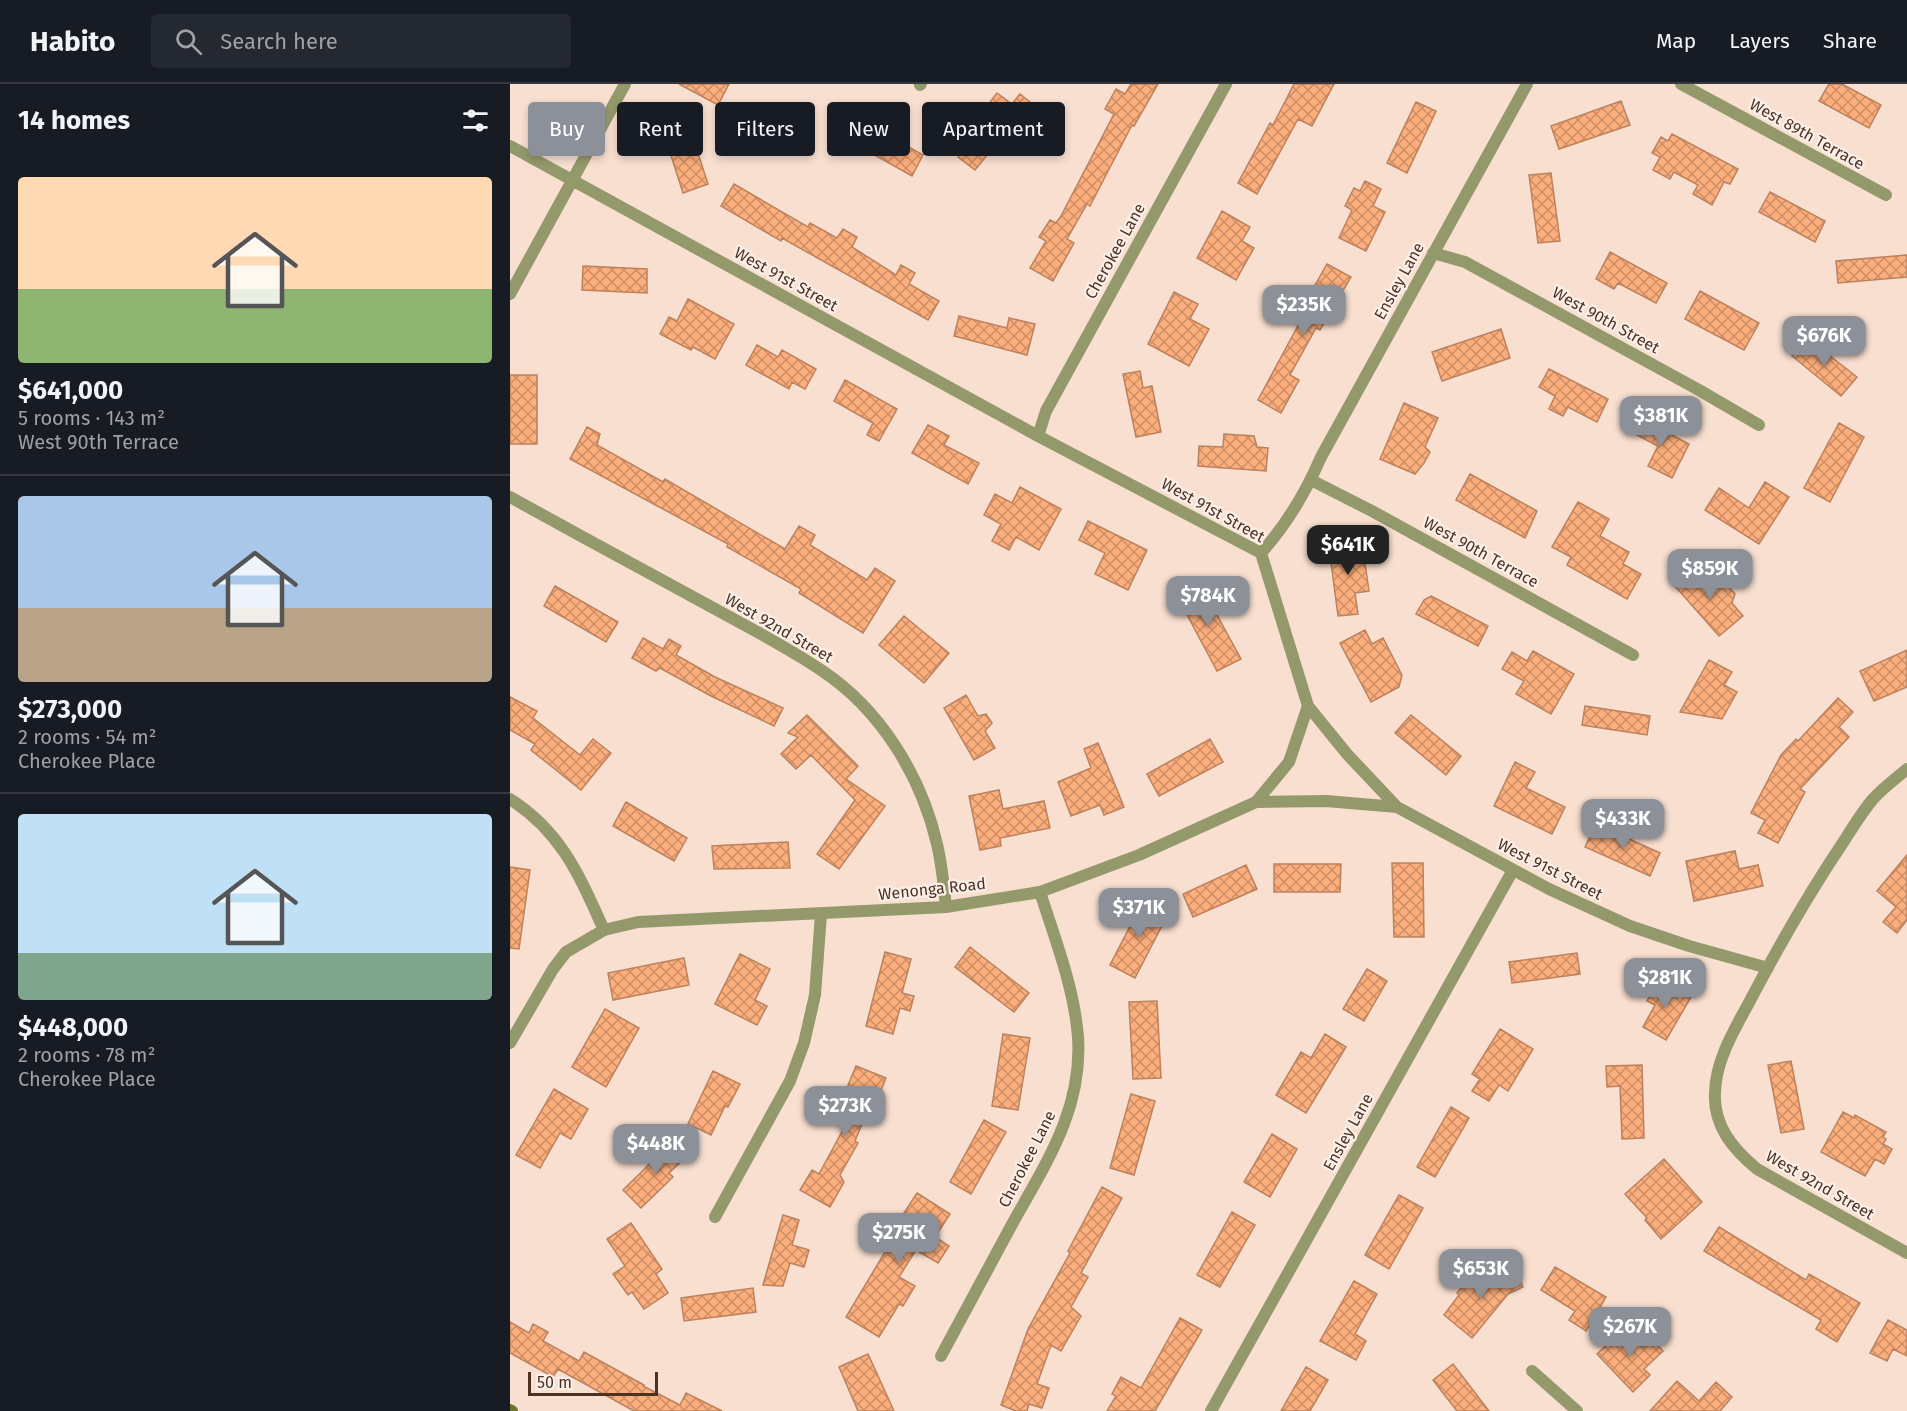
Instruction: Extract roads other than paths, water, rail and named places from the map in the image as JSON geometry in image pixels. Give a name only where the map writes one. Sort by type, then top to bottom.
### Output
[{"type":"street","points":[[510,294],[625,84]]},
{"type":"street","name":"Cherokee Lane","points":[[1038,436],[1046,411],[1226,84]]},
{"type":"street","name":"Ensley Lane","points":[[1261,553],[1282,530],[1311,480],[1321,457],[1527,84]]},
{"type":"street","name":"West 89th Terrace","points":[[1681,84],[1886,195]]},
{"type":"street","name":"West 91st Street","points":[[510,146],[1038,436],[1261,553],[1308,706],[1347,754],[1397,807],[1581,905],[1630,926],[1689,946],[1768,968]]},
{"type":"street","name":"West 90th Street","points":[[1433,253],[1465,262],[1759,425]]},
{"type":"street","name":"West 90th Terrace","points":[[1311,480],[1372,510],[1633,655]]},
{"type":"street","name":"West 92nd Street","points":[[510,497],[778,644],[822,670],[851,694],[881,726],[900,754],[926,806],[941,863],[946,907]]},
{"type":"street","points":[[1256,802],[1289,762],[1308,706]]},
{"type":"street","points":[[1768,968],[1820,878],[1872,801],[1907,769]]},
{"type":"street","points":[[510,799],[544,826],[566,852],[604,930]]},
{"type":"street","name":"Wenonga Road","points":[[510,1043],[553,969],[566,952],[604,930],[638,922],[946,907],[1040,892],[1139,855],[1256,802],[1326,801],[1397,807]]},
{"type":"street","name":"Ensley Lane","points":[[1211,1411],[1514,870]]},
{"type":"street","name":"Cherokee Lane","points":[[941,1356],[1043,1170],[1067,1120],[1073,1099],[1078,1068],[1078,1038],[1074,1008],[1065,970],[1040,892]]},
{"type":"street","points":[[715,1217],[790,1081],[804,1043],[815,995],[821,914]]},
{"type":"street","name":"West 92nd Street","points":[[1768,968],[1729,1041],[1717,1072],[1714,1095],[1725,1136],[1738,1153],[1757,1169],[1907,1253]]},
{"type":"street","points":[[1532,1371],[1577,1411]]}]
